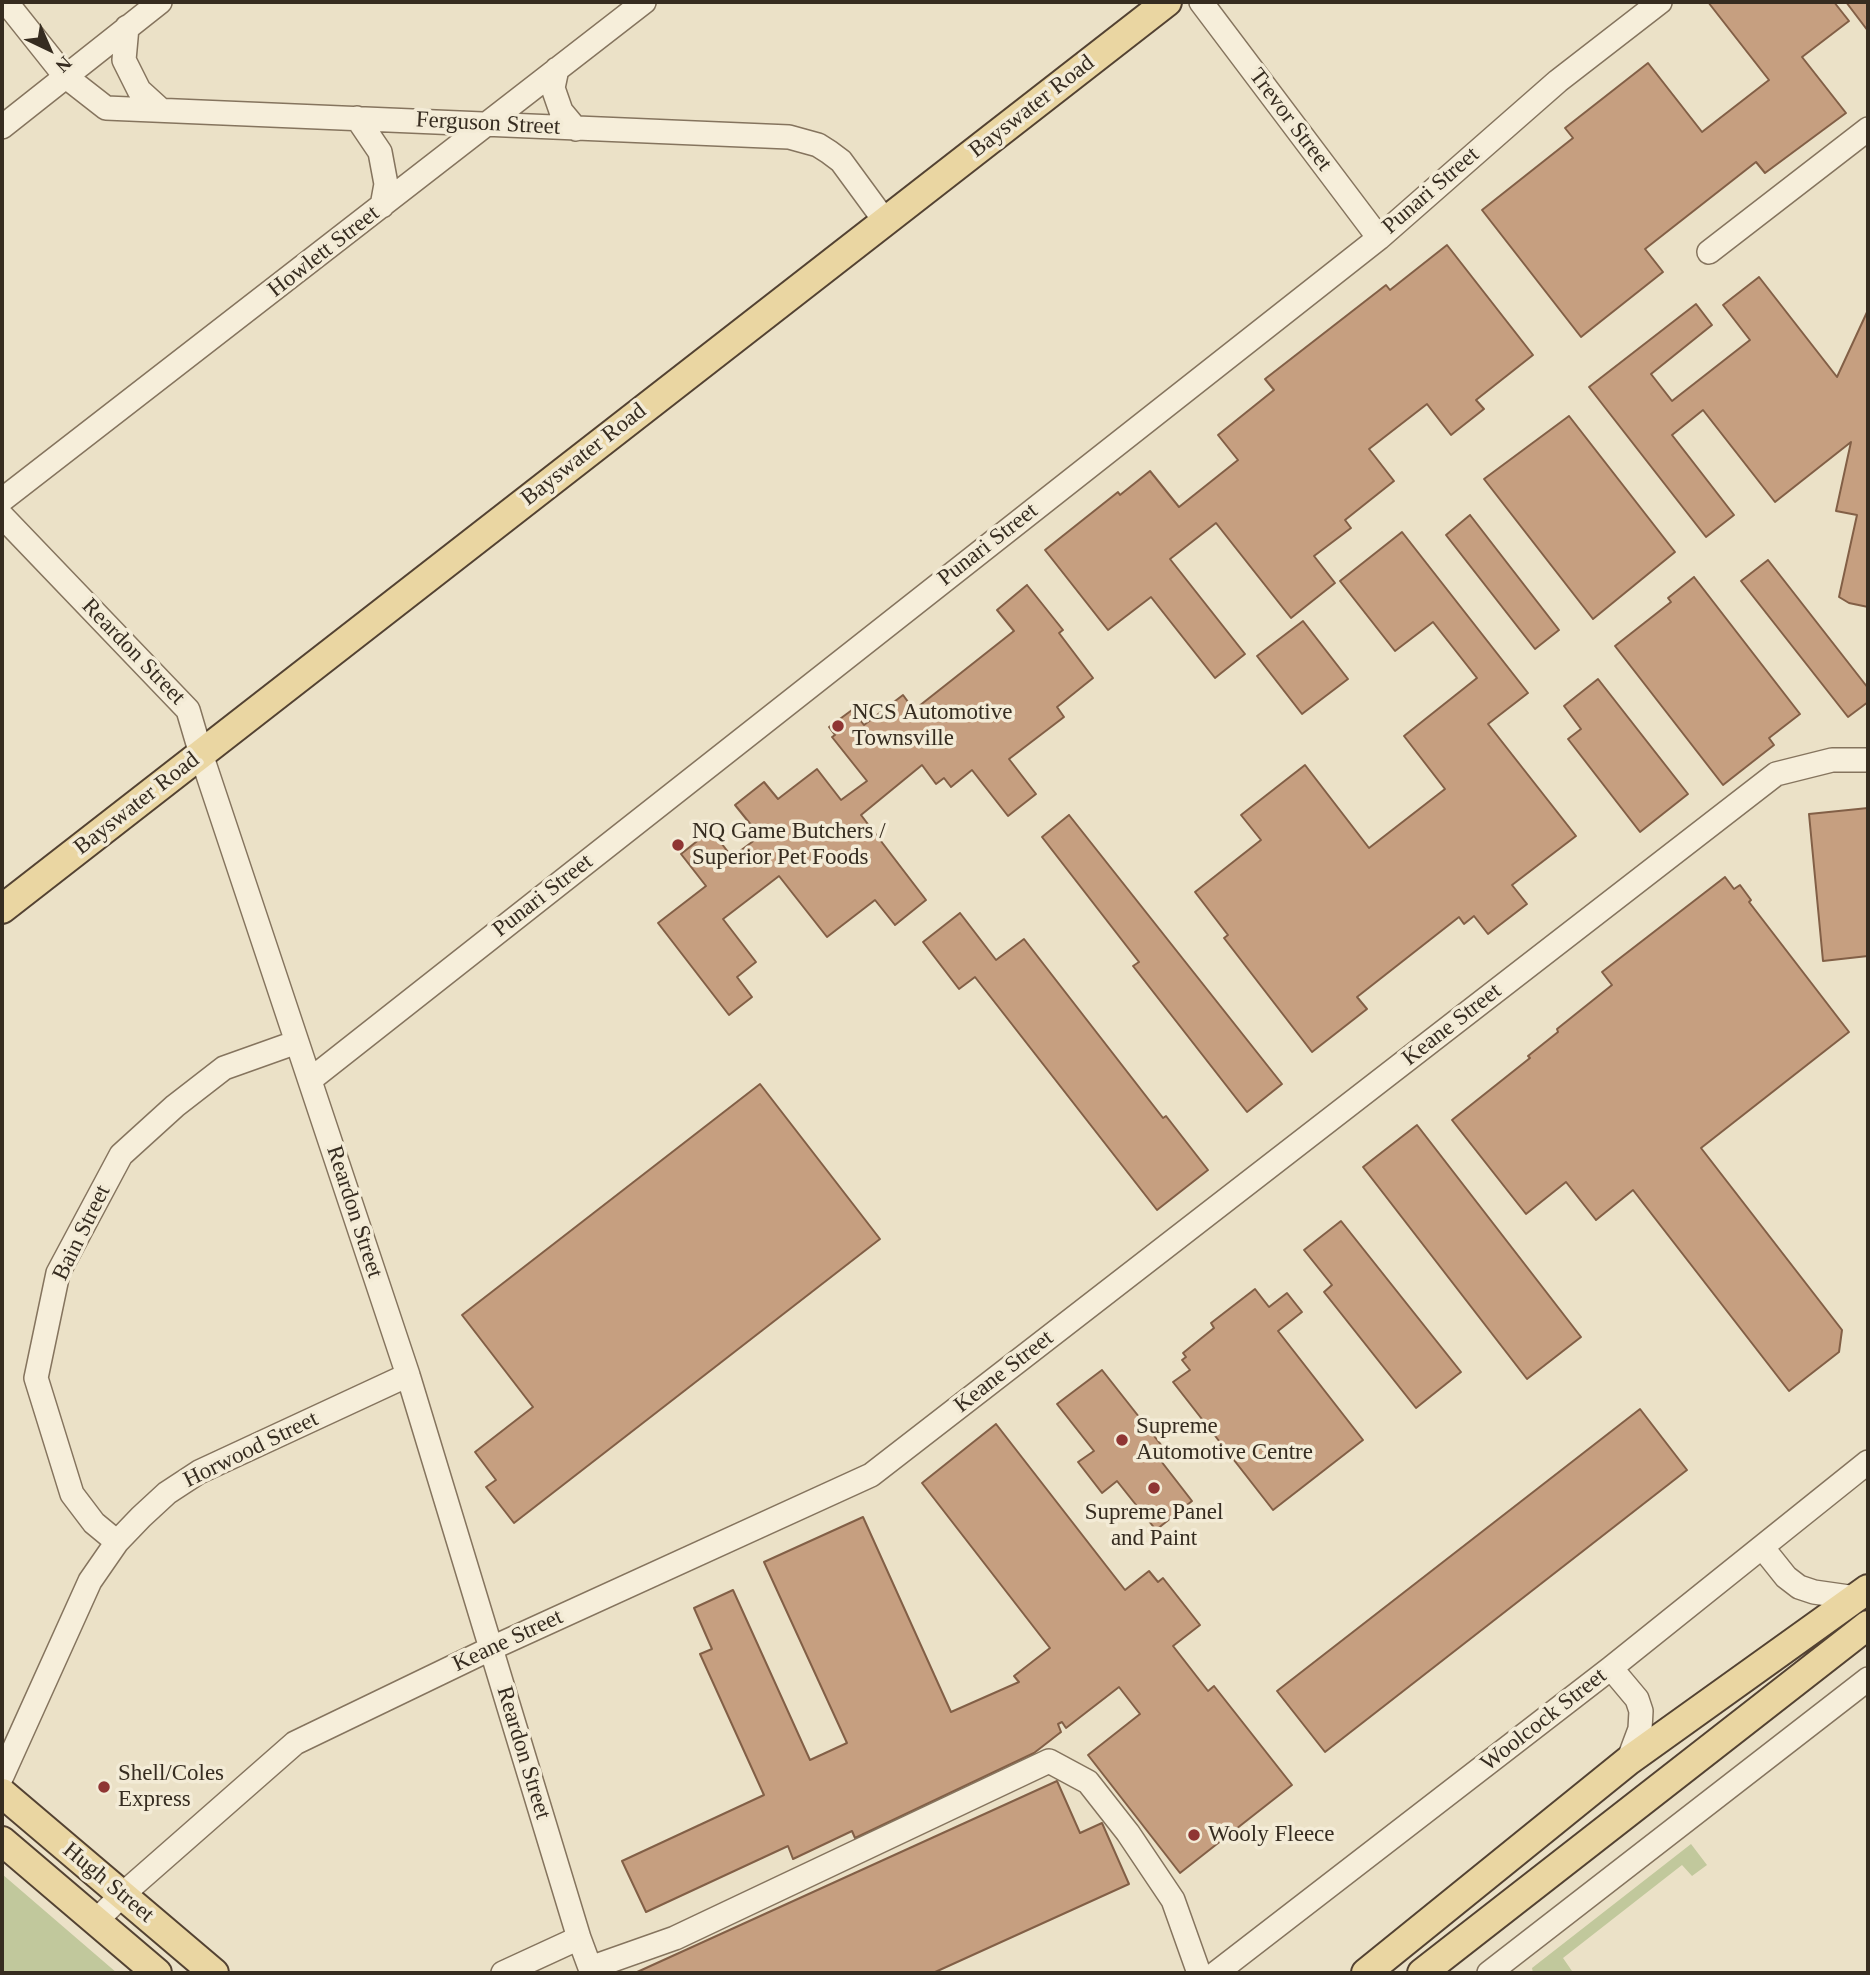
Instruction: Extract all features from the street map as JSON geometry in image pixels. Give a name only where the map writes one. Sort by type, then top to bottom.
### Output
[{"type":"main road","name":"Bayswater Road","points":[[880,214],[1137,2]]},
{"type":"main road","name":"Bayswater Road","points":[[2,886],[198,744],[880,214],[1167,2]]},
{"type":"main road","name":"Bayswater Road","points":[[2,909],[198,744]]},
{"type":"main road","points":[[1366,1973],[1628,1761],[1862,1593]]},
{"type":"main road","points":[[1422,1973],[1868,1625]]},
{"type":"main road","name":"Hugh Street","points":[[2,1793],[214,1973]]},
{"type":"main road","name":"Hugh Street","points":[[2,1841],[157,1973]]},
{"type":"street","name":"Ferguson Street","points":[[6,2],[65,76],[106,108],[789,137],[806,141],[841,161],[880,214]]},
{"type":"street","points":[[2,127],[160,2]]},
{"type":"street","name":"Howlett Street","points":[[2,500],[644,2]]},
{"type":"street","name":"Trevor Street","points":[[1201,2],[1379,237]]},
{"type":"street","name":"Punari Street","points":[[310,1080],[1379,237],[1558,81],[1660,2]]},
{"type":"street","points":[[127,27],[124,60],[139,90],[162,110]]},
{"type":"street","points":[[557,69],[553,88],[561,111],[576,128]]},
{"type":"street","points":[[357,117],[380,152],[386,184],[382,206]]},
{"type":"street","points":[[1709,252],[1868,129]]},
{"type":"street","name":"Reardon Street","points":[[2,516],[188,710],[408,1375],[591,1971]]},
{"type":"street","name":"Keane Street","points":[[96,1922],[123,1894],[295,1743],[492,1648],[871,1475],[1776,774],[1832,760],[1868,760]]},
{"type":"street","name":"Bain Street","points":[[117,1542],[94,1522],[72,1494],[36,1378],[58,1273],[121,1155],[175,1106],[224,1068],[297,1042]]},
{"type":"street","name":"Horwood Street","points":[[2,1776],[90,1581],[117,1542],[167,1493],[200,1472],[408,1375]]},
{"type":"street","name":"Woolcock Street","points":[[1216,1973],[1611,1668],[1868,1462]]},
{"type":"street","points":[[1762,1547],[1786,1577],[1798,1587],[1814,1592],[1862,1593]]},
{"type":"street","points":[[1611,1668],[1637,1699],[1641,1711],[1640,1729],[1628,1761]]},
{"type":"street","points":[[1501,1970],[1868,1679]]},
{"type":"street","points":[[591,1971],[674,1938],[968,1802],[1049,1761],[1088,1782],[1128,1833],[1173,1900],[1199,1973]]},
{"type":"street","points":[[503,1973],[579,1938]]},
{"type":"green space","points":[[1691,1844],[1707,1865],[1692,1876],[1682,1865],[1563,1958],[1572,1971],[1569,1973],[1533,1973],[1532,1968]]},
{"type":"green space","points":[[2,1874],[117,1973],[2,1973]]},
{"type":"building","points":[[1708,2],[1834,2],[1849,21],[1802,57],[1846,113],[1765,173],[1756,162],[1645,249],[1663,272],[1581,337],[1482,210],[1573,138],[1565,128],[1648,63],[1702,132],[1769,80]]},
{"type":"building","points":[[1846,2],[1868,2],[1868,31]]},
{"type":"building","points":[[1447,245],[1533,355],[1476,400],[1484,409],[1451,435],[1427,404],[1369,449],[1394,481],[1345,520],[1351,528],[1314,556],[1335,583],[1291,618],[1216,523],[1170,559],[1245,654],[1215,678],[1151,597],[1108,630],[1045,550],[1118,492],[1120,495],[1150,471],[1179,507],[1238,460],[1218,435],[1274,390],[1265,379],[1386,285],[1390,290]]},
{"type":"building","points":[[1759,277],[1837,377],[1868,310],[1868,607],[1849,603],[1839,597],[1857,515],[1836,511],[1851,442],[1775,502],[1703,410],[1672,435],[1734,515],[1706,537],[1589,387],[1696,304],[1712,325],[1651,374],[1672,401],[1750,340],[1723,305]]},
{"type":"building","points":[[1569,416],[1675,552],[1593,619],[1484,479]]},
{"type":"building","points":[[1470,515],[1559,630],[1535,649],[1446,535]]},
{"type":"building","points":[[1402,532],[1528,693],[1488,724],[1576,836],[1512,885],[1527,904],[1488,934],[1474,916],[1464,924],[1459,917],[1357,997],[1367,1009],[1312,1052],[1224,938],[1228,935],[1195,892],[1261,840],[1241,815],[1305,765],[1369,848],[1445,789],[1404,736],[1477,678],[1433,622],[1395,651],[1340,581]]},
{"type":"building","points":[[1768,560],[1868,688],[1868,702],[1848,717],[1741,581]]},
{"type":"building","points":[[1694,577],[1800,714],[1769,738],[1774,745],[1723,785],[1615,646],[1671,602],[1668,598]]},
{"type":"building","points":[[1027,585],[1063,630],[1059,633],[1093,678],[1057,707],[1064,717],[1009,759],[1036,794],[1008,816],[972,770],[951,787],[944,778],[936,784],[922,765],[861,815],[926,900],[895,925],[875,900],[827,937],[779,876],[723,919],[756,962],[737,977],[752,997],[729,1015],[658,923],[706,886],[681,854],[711,830],[732,857],[760,836],[735,805],[764,782],[778,799],[817,769],[841,800],[867,781],[832,737],[835,735],[829,727],[852,710],[864,725],[903,695],[914,710],[1014,631],[997,610]]},
{"type":"building","points":[[1303,621],[1348,679],[1302,714],[1257,656]]},
{"type":"building","points":[[1598,679],[1688,794],[1640,832],[1568,739],[1581,729],[1564,706]]},
{"type":"building","points":[[1868,808],[1868,956],[1823,961],[1809,814]]},
{"type":"building","points":[[1069,815],[1282,1084],[1247,1112],[1133,966],[1139,962],[1042,837]]},
{"type":"building","points":[[1725,877],[1734,889],[1740,885],[1751,900],[1749,902],[1849,1032],[1701,1148],[1842,1330],[1839,1352],[1789,1391],[1633,1190],[1596,1220],[1566,1182],[1526,1214],[1452,1120],[1530,1058],[1528,1056],[1558,1032],[1557,1029],[1612,985],[1602,972]]},
{"type":"building","points":[[960,913],[996,960],[1024,939],[1163,1118],[1166,1116],[1208,1170],[1157,1210],[975,977],[959,989],[923,942]]},
{"type":"building","points":[[760,1084],[880,1239],[514,1523],[486,1487],[496,1480],[475,1452],[533,1407],[462,1315]]},
{"type":"building","points":[[1417,1125],[1581,1337],[1527,1379],[1363,1167]]},
{"type":"building","points":[[1341,1221],[1461,1372],[1416,1408],[1324,1292],[1332,1285],[1304,1250]]},
{"type":"building","points":[[1255,1289],[1269,1307],[1287,1293],[1302,1312],[1278,1331],[1363,1440],[1273,1510],[1173,1382],[1190,1370],[1182,1360],[1186,1357],[1183,1353],[1214,1328],[1211,1323]]},
{"type":"building","points":[[1102,1370],[1162,1446],[1154,1452],[1192,1501],[1156,1530],[1117,1481],[1102,1493],[1078,1462],[1094,1451],[1057,1404]]},
{"type":"building","points":[[1640,1409],[1687,1470],[1325,1752],[1277,1691]]},
{"type":"building","points":[[996,1424],[1125,1590],[1149,1571],[1158,1582],[1163,1578],[1200,1625],[1173,1646],[1208,1691],[1214,1686],[1292,1785],[1180,1873],[1088,1755],[1140,1714],[1119,1687],[1066,1728],[1062,1722],[1058,1724],[1061,1732],[1034,1753],[855,1838],[852,1831],[793,1859],[788,1846],[646,1912],[622,1861],[764,1795],[700,1654],[712,1649],[694,1608],[733,1590],[810,1760],[847,1743],[764,1562],[863,1517],[951,1712],[1019,1682],[1014,1676],[1050,1648],[922,1483]]},
{"type":"building","points":[[1057,1781],[1080,1833],[1102,1823],[1129,1884],[933,1973],[635,1973]]},
{"type":"place","name":"NCS Automotive Townsville","points":[[838,726]]},
{"type":"place","name":"NQ Game Butchers / Superior Pet Foods","points":[[678,845]]},
{"type":"place","name":"Supreme Automotive Centre","points":[[1122,1440]]},
{"type":"place","name":"Supreme Panel and Paint","points":[[1154,1488]]},
{"type":"place","name":"Shell/Coles Express","points":[[104,1787]]},
{"type":"place","name":"Wooly Fleece","points":[[1194,1835]]}]
